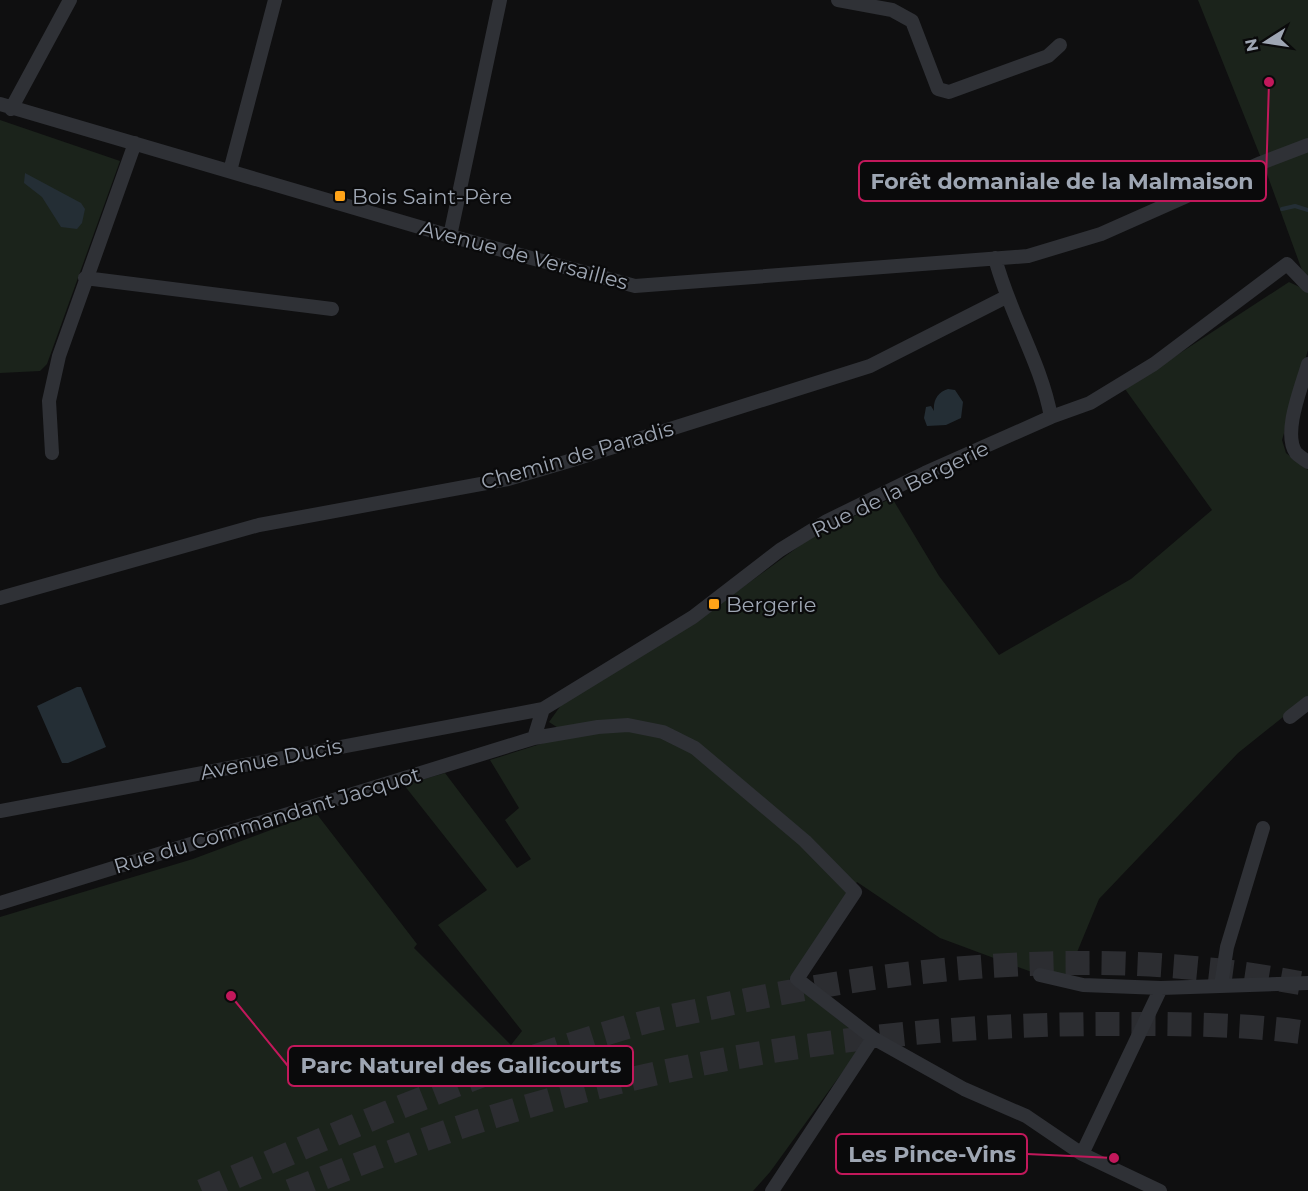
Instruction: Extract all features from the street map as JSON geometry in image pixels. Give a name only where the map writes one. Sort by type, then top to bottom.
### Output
[{"type":"street","points":[[5,106],[70,0]]},
{"type":"street","points":[[230,171],[275,0]]},
{"type":"street","points":[[450,236],[500,0]]},
{"type":"street","points":[[838,0],[892,10],[912,21],[938,89],[949,92],[1048,56],[1060,45]]},
{"type":"street","name":"Avenue de Versailles","points":[[5,106],[450,236],[635,286],[1028,256],[1101,234],[1308,145]]},
{"type":"street","points":[[52,453],[49,401],[59,356],[135,143]]},
{"type":"street","points":[[995,258],[1006,297],[1040,377],[1051,417]]},
{"type":"street","name":"Rue de la Bergerie","points":[[543,710],[693,617],[780,550],[827,521],[926,473],[1051,417],[1090,404],[1154,364],[1287,264],[1308,286]]},
{"type":"street","points":[[85,278],[332,309]]},
{"type":"street","name":"Chemin de Paradis","points":[[0,598],[259,525],[508,478],[580,457],[870,366],[1006,297]]},
{"type":"street","points":[[1308,364],[1292,419],[1292,441],[1296,453],[1308,462]]},
{"type":"street","points":[[1290,717],[1308,703]]},
{"type":"street","points":[[534,738],[543,710]]},
{"type":"street","name":"Avenue Ducis","points":[[0,812],[543,710]]},
{"type":"street","name":"Rue du Commandant Jacquot","points":[[0,903],[534,738],[598,727],[628,725],[663,732],[695,748],[805,841],[855,892],[797,979],[873,1038]]},
{"type":"street","points":[[1221,985],[1227,947],[1263,828]]},
{"type":"street","points":[[1040,975],[1083,985],[1161,988],[1308,983]]},
{"type":"street","points":[[1082,1154],[1161,988]]},
{"type":"street","points":[[778,1189],[873,1038],[964,1089],[1026,1116],[1082,1154],[1160,1191]]},
{"type":"shaded area","points":[[1198,0],[1308,0],[1308,277],[1303,273],[1263,163]]},
{"type":"shaded area","points":[[0,120],[120,161],[47,364],[40,371],[0,373]]},
{"type":"shaded area","points":[[25,173],[81,203],[85,209],[82,223],[77,229],[61,227],[42,197],[24,183]]},
{"type":"shaded area","points":[[1289,282],[1308,291],[1308,350],[1282,440],[1286,453],[1308,470],[1308,697],[1238,753],[1099,899],[1066,979],[1029,971],[940,938],[857,882],[789,980],[865,1041],[770,1172],[753,1191],[0,1191],[0,917],[193,859],[316,813],[417,944],[414,948],[511,1045],[522,1031],[438,925],[487,890],[404,785],[445,773],[517,868],[531,859],[505,820],[519,808],[490,760],[569,735],[549,722],[564,701],[699,619],[813,536],[892,498],[939,576],[999,655],[1131,579],[1212,510],[1125,389]]},
{"type":"shaded area","points":[[948,389],[955,390],[963,402],[961,418],[946,425],[927,426],[924,418],[926,407],[931,406],[934,411],[937,397]]},
{"type":"shaded area","points":[[81,687],[106,747],[68,763],[62,763],[37,706]]},
{"type":"waterway","points":[[1282,209],[1295,206],[1308,210]]},
{"type":"tunnel","points":[[202,1191],[417,1100],[527,1059],[638,1024],[788,992],[909,974],[1031,964],[1154,965],[1226,971],[1300,983]]},
{"type":"tunnel","points":[[290,1191],[390,1152],[492,1117],[641,1077],[792,1048],[945,1030],[1022,1026],[1204,1025],[1256,1027],[1308,1033]]},
{"type":"place","name":"Forêt domaniale de la Malmaison","points":[[1269,82]]},
{"type":"place","name":"Bois Saint-Père","points":[[340,196]]},
{"type":"place","name":"Bergerie","points":[[714,604]]},
{"type":"place","name":"Parc Naturel des Gallicourts","points":[[231,996]]},
{"type":"place","name":"Les Pince-Vins","points":[[1114,1158]]}]
